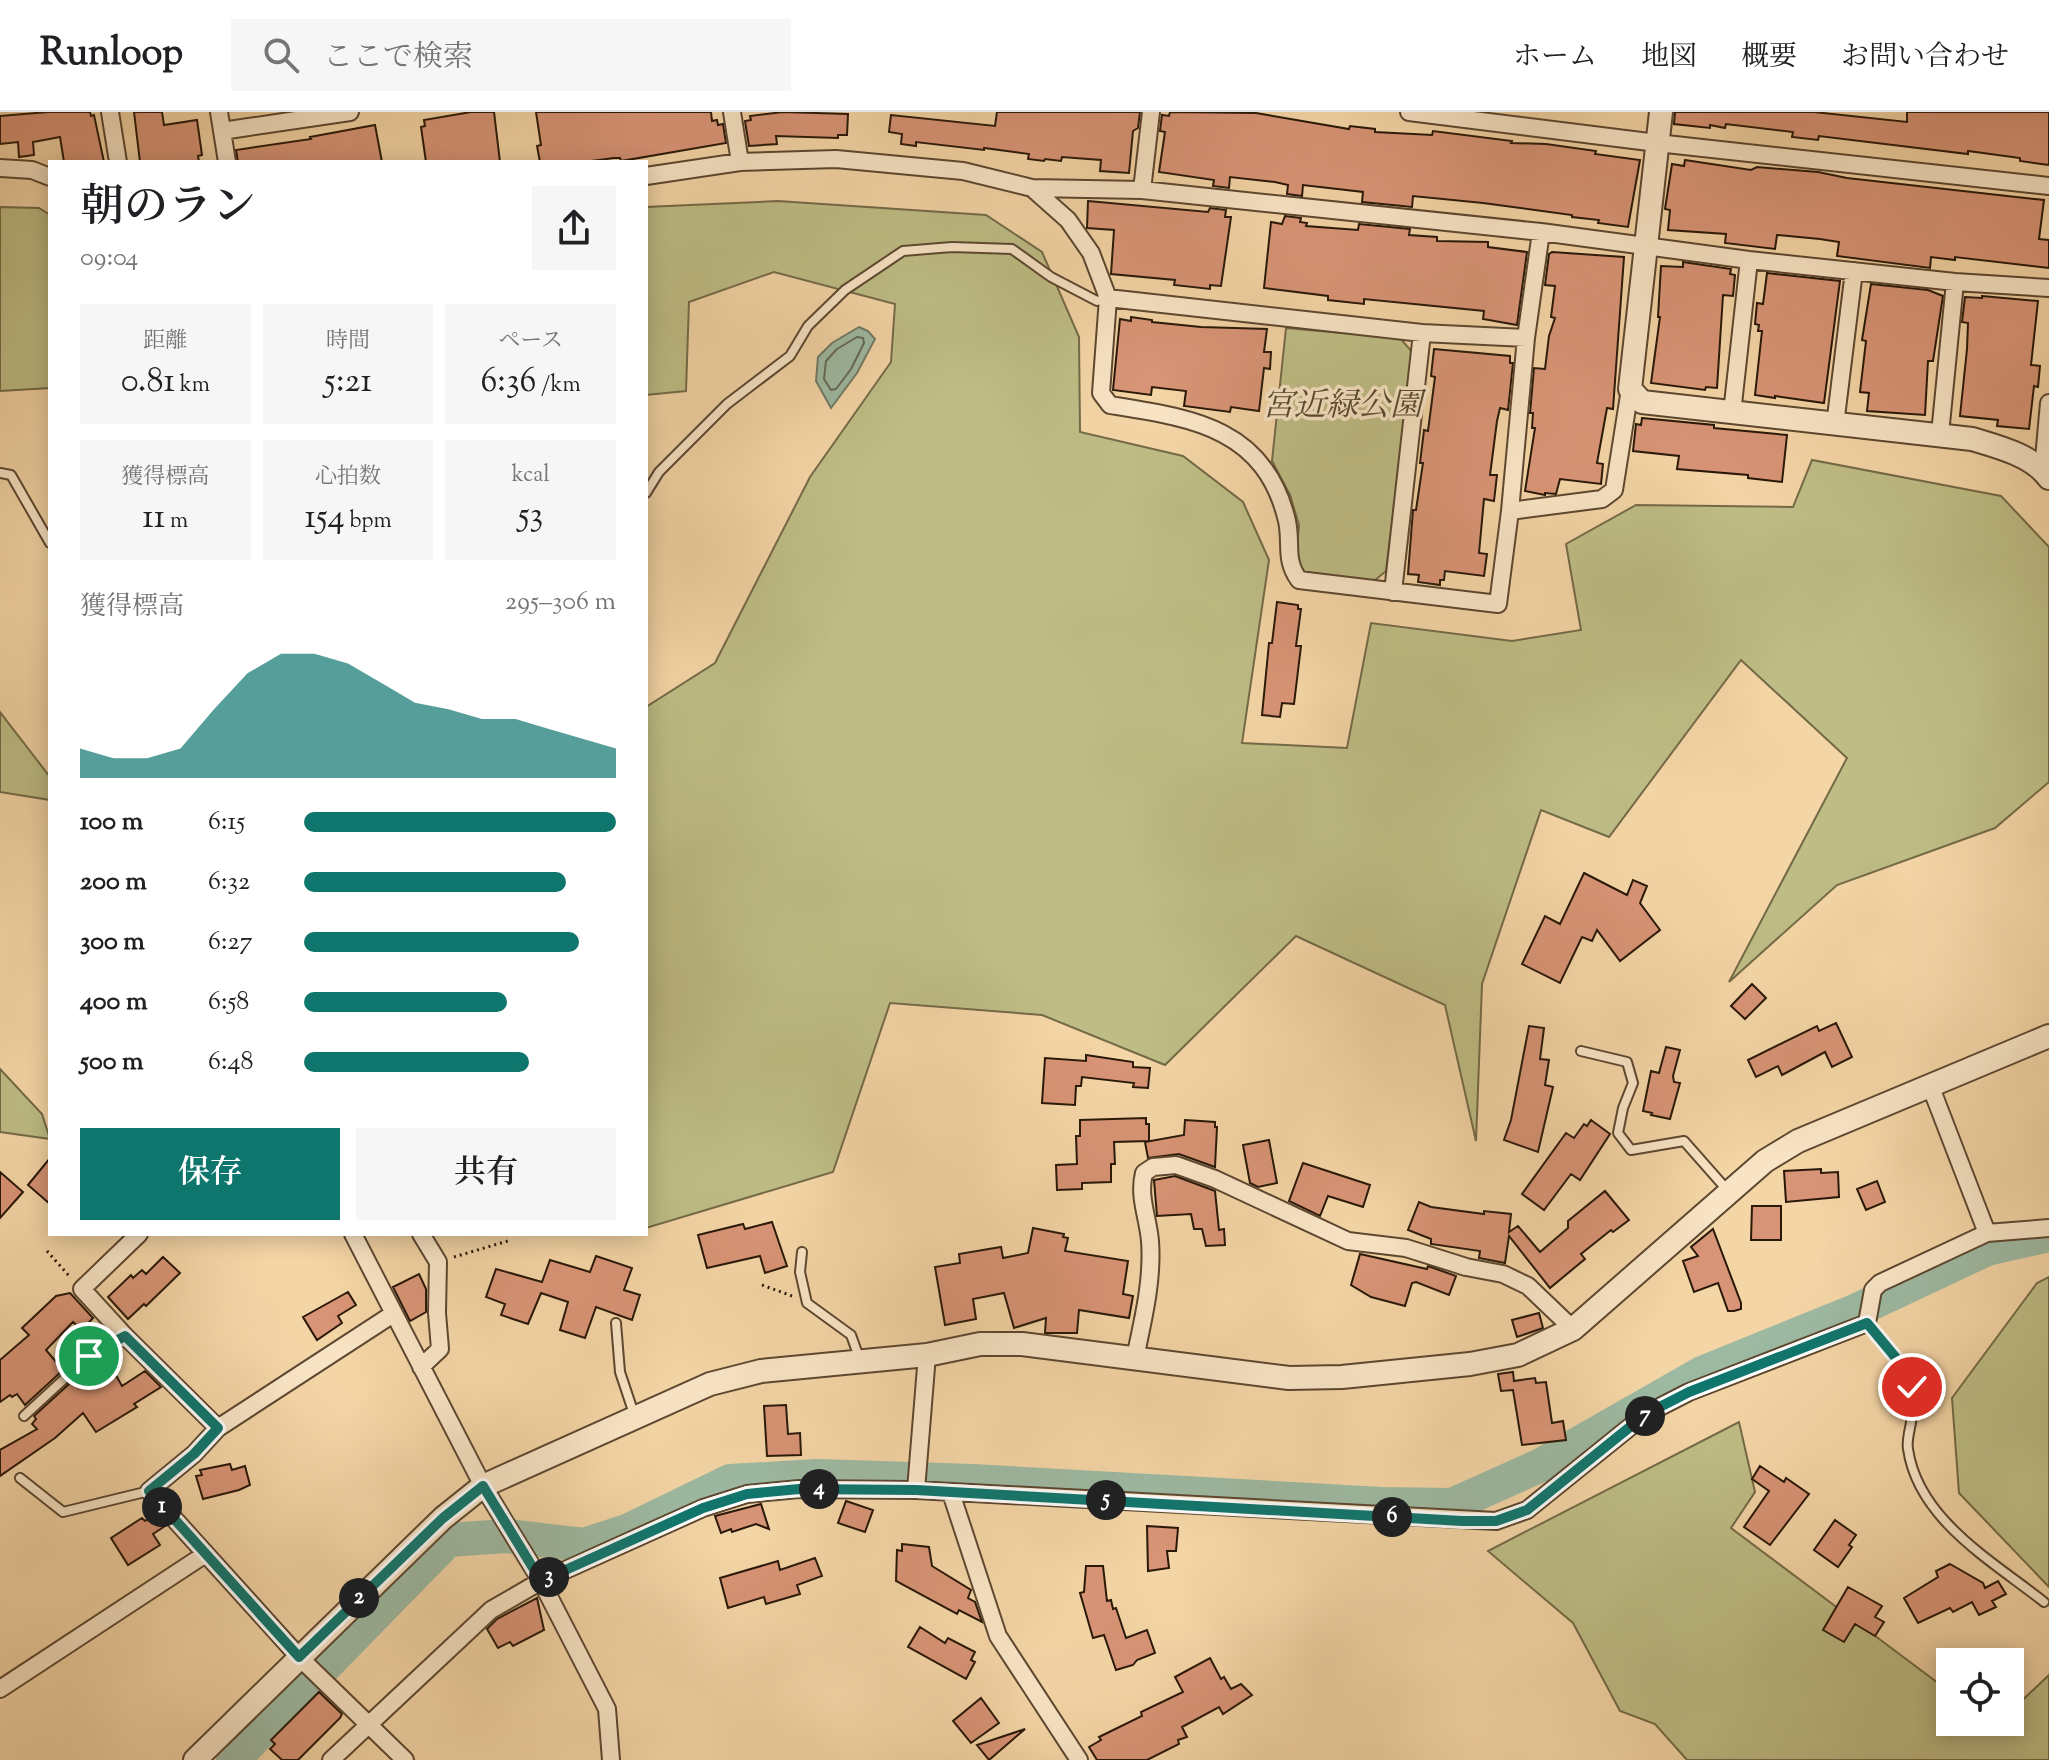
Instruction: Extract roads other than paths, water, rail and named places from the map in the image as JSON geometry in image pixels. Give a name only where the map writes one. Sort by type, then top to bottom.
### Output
[{"type":"street","points":[[110,112],[118,160]]},
{"type":"street","points":[[219,112],[227,160]]},
{"type":"street","points":[[222,131],[350,112]]},
{"type":"street","points":[[732,112],[740,162]]},
{"type":"street","points":[[1142,190],[1151,112]]},
{"type":"street","points":[[1409,112],[2049,186]]},
{"type":"street","points":[[1510,511],[1602,499],[1614,490],[1630,389],[1661,112]]},
{"type":"street","points":[[648,176],[740,162],[836,159],[963,171],[1032,188],[1142,190],[1541,232],[1749,260],[1955,282],[2049,288]]},
{"type":"street","points":[[0,168],[32,170],[48,176]]},
{"type":"street","points":[[1032,188],[1068,220],[1091,253],[1108,298],[1101,393],[1110,405],[1170,415],[1218,429],[1251,452],[1275,486],[1288,523],[1290,568],[1299,580],[1498,604],[1526,338],[1541,232]]},
{"type":"street","points":[[1732,413],[1749,260]]},
{"type":"street","points":[[1835,425],[1854,271]]},
{"type":"street","points":[[1940,434],[1955,282]]},
{"type":"street","points":[[1108,298],[1422,333],[1526,338]]},
{"type":"street","points":[[1393,592],[1422,333]]},
{"type":"street","points":[[1630,389],[1642,402],[1940,434],[2009,450],[2046,474]]},
{"type":"street","points":[[2046,474],[2049,403]]},
{"type":"street","points":[[195,1760],[304,1661],[443,1518],[483,1486],[710,1384],[761,1371],[927,1355],[980,1344],[1022,1344],[1289,1378],[1342,1377],[1470,1364],[1518,1355],[1573,1329],[1765,1161],[1798,1141],[2049,1036]]},
{"type":"street","points":[[1930,1085],[1987,1233]]},
{"type":"street","points":[[1135,1358],[1149,1290],[1150,1241],[1140,1189],[1144,1173],[1153,1167],[1176,1165],[1215,1179],[1348,1241],[1406,1248],[1466,1267],[1503,1274],[1528,1286],[1573,1329]]},
{"type":"street","points":[[331,1760],[491,1610],[541,1581],[703,1508],[747,1494],[799,1489],[917,1487],[951,1493],[1496,1521],[1527,1510],[1646,1414],[1689,1392],[1868,1317],[1873,1290],[1880,1283],[1987,1233],[2049,1228]]},
{"type":"street","points":[[137,1236],[82,1289],[218,1428]]},
{"type":"street","points":[[354,1236],[483,1486],[541,1581],[607,1709],[611,1760]]},
{"type":"street","points":[[421,1367],[440,1349],[438,1262],[422,1236]]},
{"type":"street","points":[[393,1314],[218,1428],[194,1454],[149,1491],[204,1555],[304,1661],[405,1760]]},
{"type":"street","points":[[917,1487],[927,1355]]},
{"type":"street","points":[[951,1493],[998,1636],[1079,1760]]},
{"type":"street","points":[[0,1689],[204,1555]]},
{"type":"lane","points":[[648,490],[659,472],[727,404],[790,356],[808,326],[845,290],[903,251],[952,247],[1012,249],[1051,277],[1097,301],[1108,298]]},
{"type":"lane","points":[[0,473],[11,475],[48,540]]},
{"type":"lane","points":[[1581,1051],[1627,1062],[1633,1083],[1618,1133],[1631,1150],[1684,1141],[1730,1193]]},
{"type":"lane","points":[[802,1252],[800,1272],[807,1303],[851,1335],[860,1361]]},
{"type":"lane","points":[[1868,1317],[1906,1370],[1912,1387],[1912,1425],[1907,1448],[1922,1487],[1936,1512],[1962,1537],[2044,1602]]},
{"type":"lane","points":[[616,1323],[620,1372],[635,1418]]},
{"type":"lane","points":[[24,1416],[89,1356],[125,1336]]},
{"type":"lane","points":[[20,1478],[63,1512],[149,1491]]},
{"type":"water","points":[[859,327],[875,339],[857,373],[831,408],[816,381],[818,357],[832,343]]},
{"type":"waterway","points":[[233,1760],[448,1540],[507,1536],[584,1545],[627,1531],[730,1481],[817,1476],[1452,1505],[1539,1466],[1702,1373],[1855,1311],[1987,1249],[2049,1235]]},
{"type":"park label","name":"宮近緑公園","points":[[1342,407]]}]
